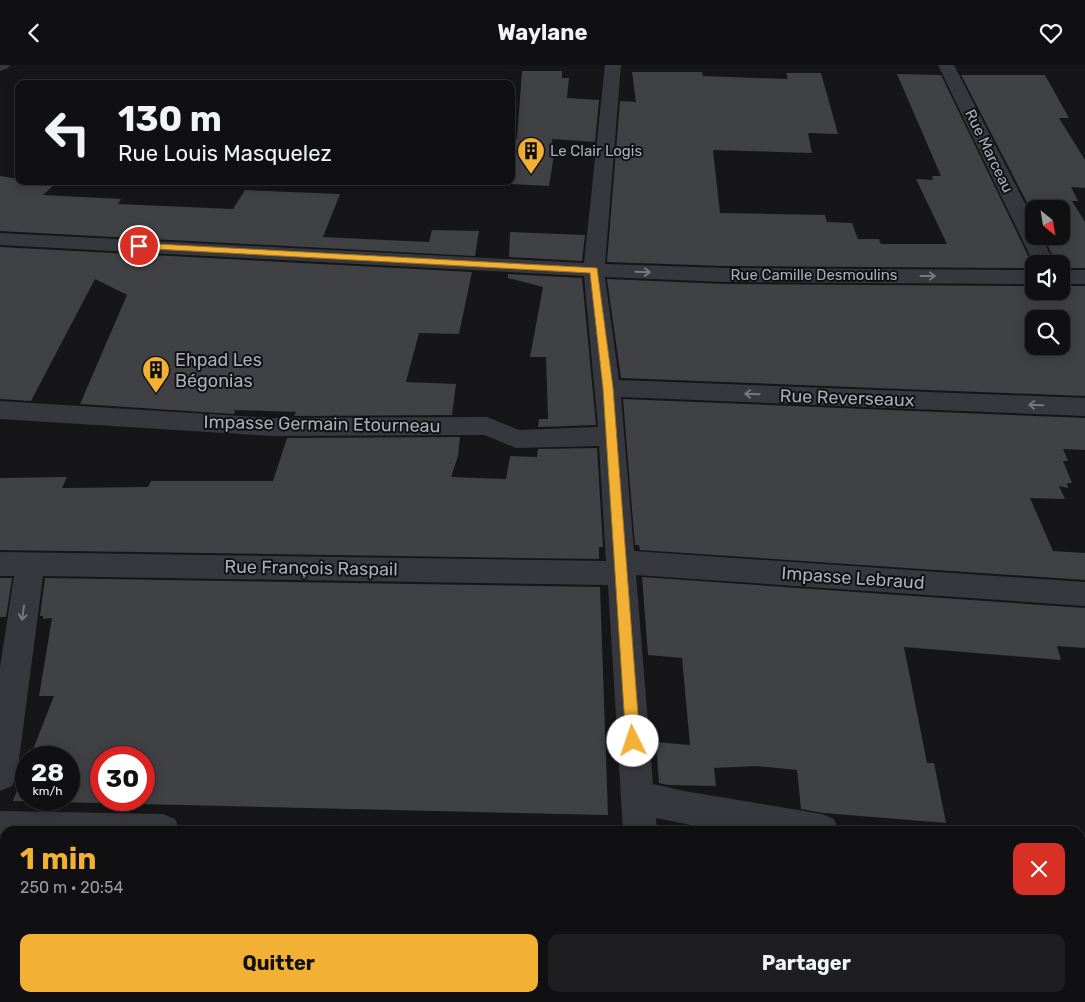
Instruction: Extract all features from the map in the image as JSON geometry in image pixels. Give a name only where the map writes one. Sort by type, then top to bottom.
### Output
[{"type":"street","points":[[613,65],[594,270],[612,436],[640,826]]},
{"type":"street","name":"Rue Marceau","points":[[946,65],[1041,255]]},
{"type":"street","name":"Rue Camille Desmoulins","points":[[0,239],[594,270],[725,275],[1025,277]]},
{"type":"street","points":[[1070,277],[1085,277]]},
{"type":"street","name":"Rue Reverseaux","points":[[608,388],[1085,407]]},
{"type":"street","name":"Impasse Germain Etourneau","points":[[0,410],[271,427],[487,426],[516,439],[612,436]]},
{"type":"street","name":"Rue François Raspail","points":[[0,564],[621,567]]},
{"type":"street","points":[[0,775],[30,564]]},
{"type":"street","name":"Impasse Lebraud","points":[[621,567],[1085,594]]},
{"type":"street","points":[[637,797],[684,808],[792,826]]},
{"type":"building","points":[[522,71],[562,71],[562,78],[569,78],[567,98],[599,100],[595,142],[552,139],[554,155],[549,186],[515,184],[515,139],[517,139]]},
{"type":"building","points":[[632,72],[702,72],[703,76],[788,79],[786,73],[821,73],[838,134],[808,133],[812,153],[713,150],[720,213],[825,215],[827,222],[852,223],[858,239],[879,239],[881,244],[947,244],[916,179],[933,180],[932,176],[941,176],[897,74],[941,75],[1028,255],[1025,255],[1025,268],[725,266],[607,262],[620,101],[636,102]]},
{"type":"building","points":[[961,75],[1045,75],[1069,118],[1059,118],[1085,160],[1085,188],[1071,187],[1078,201],[1072,201],[1085,222],[1085,268],[1070,268],[1070,255],[1052,255],[1048,245],[1070,245],[1070,200],[1026,200]]},
{"type":"building","points":[[0,176],[15,178],[15,185],[54,185],[43,195],[121,199],[118,204],[233,209],[245,190],[340,194],[323,237],[429,242],[432,230],[479,231],[475,256],[0,231]]},
{"type":"building","points":[[510,232],[585,235],[582,261],[509,257]]},
{"type":"building","points":[[0,247],[472,272],[459,334],[419,333],[406,382],[456,384],[452,415],[294,416],[296,412],[235,410],[234,414],[80,404],[127,295],[95,279],[31,401],[0,399]]},
{"type":"building","points":[[508,274],[582,278],[596,425],[538,427],[539,419],[548,419],[546,357],[530,357],[543,287],[508,278]]},
{"type":"building","points":[[607,279],[725,284],[1025,286],[1025,300],[1070,300],[1070,286],[1085,286],[1085,396],[621,378]]},
{"type":"building","points":[[623,399],[1085,418],[1085,450],[1063,449],[1068,461],[1063,461],[1072,483],[1067,483],[1068,488],[1059,486],[1065,499],[1030,498],[1053,551],[1085,553],[1085,580],[640,550],[639,545],[635,545]]},
{"type":"building","points":[[460,437],[458,456],[451,477],[506,479],[510,456],[537,457],[538,449],[597,448],[603,547],[599,547],[599,559],[0,550],[0,478],[67,477],[62,488],[148,487],[151,481],[273,481],[287,438]]},
{"type":"building","points":[[642,577],[1085,608],[1085,648],[1057,646],[1061,660],[904,647],[927,763],[934,763],[946,823],[824,813],[801,809],[797,770],[756,766],[714,768],[716,786],[668,785],[659,783],[656,742],[690,745],[682,658],[648,655]]},
{"type":"building","points":[[0,578],[12,578],[6,617],[0,617]]},
{"type":"building","points":[[45,578],[600,587],[608,815],[155,804],[155,746],[90,746],[90,803],[80,803],[80,746],[34,746],[54,696],[39,696],[52,618],[43,619],[43,616],[40,616]]},
{"type":"place","name":"Le Clair Logis","points":[[531,175]]},
{"type":"place","name":"Ehpad Les Bégonias","points":[[156,394]]},
{"type":"route","points":[[139,246],[594,270],[608,388],[633,741]]}]
